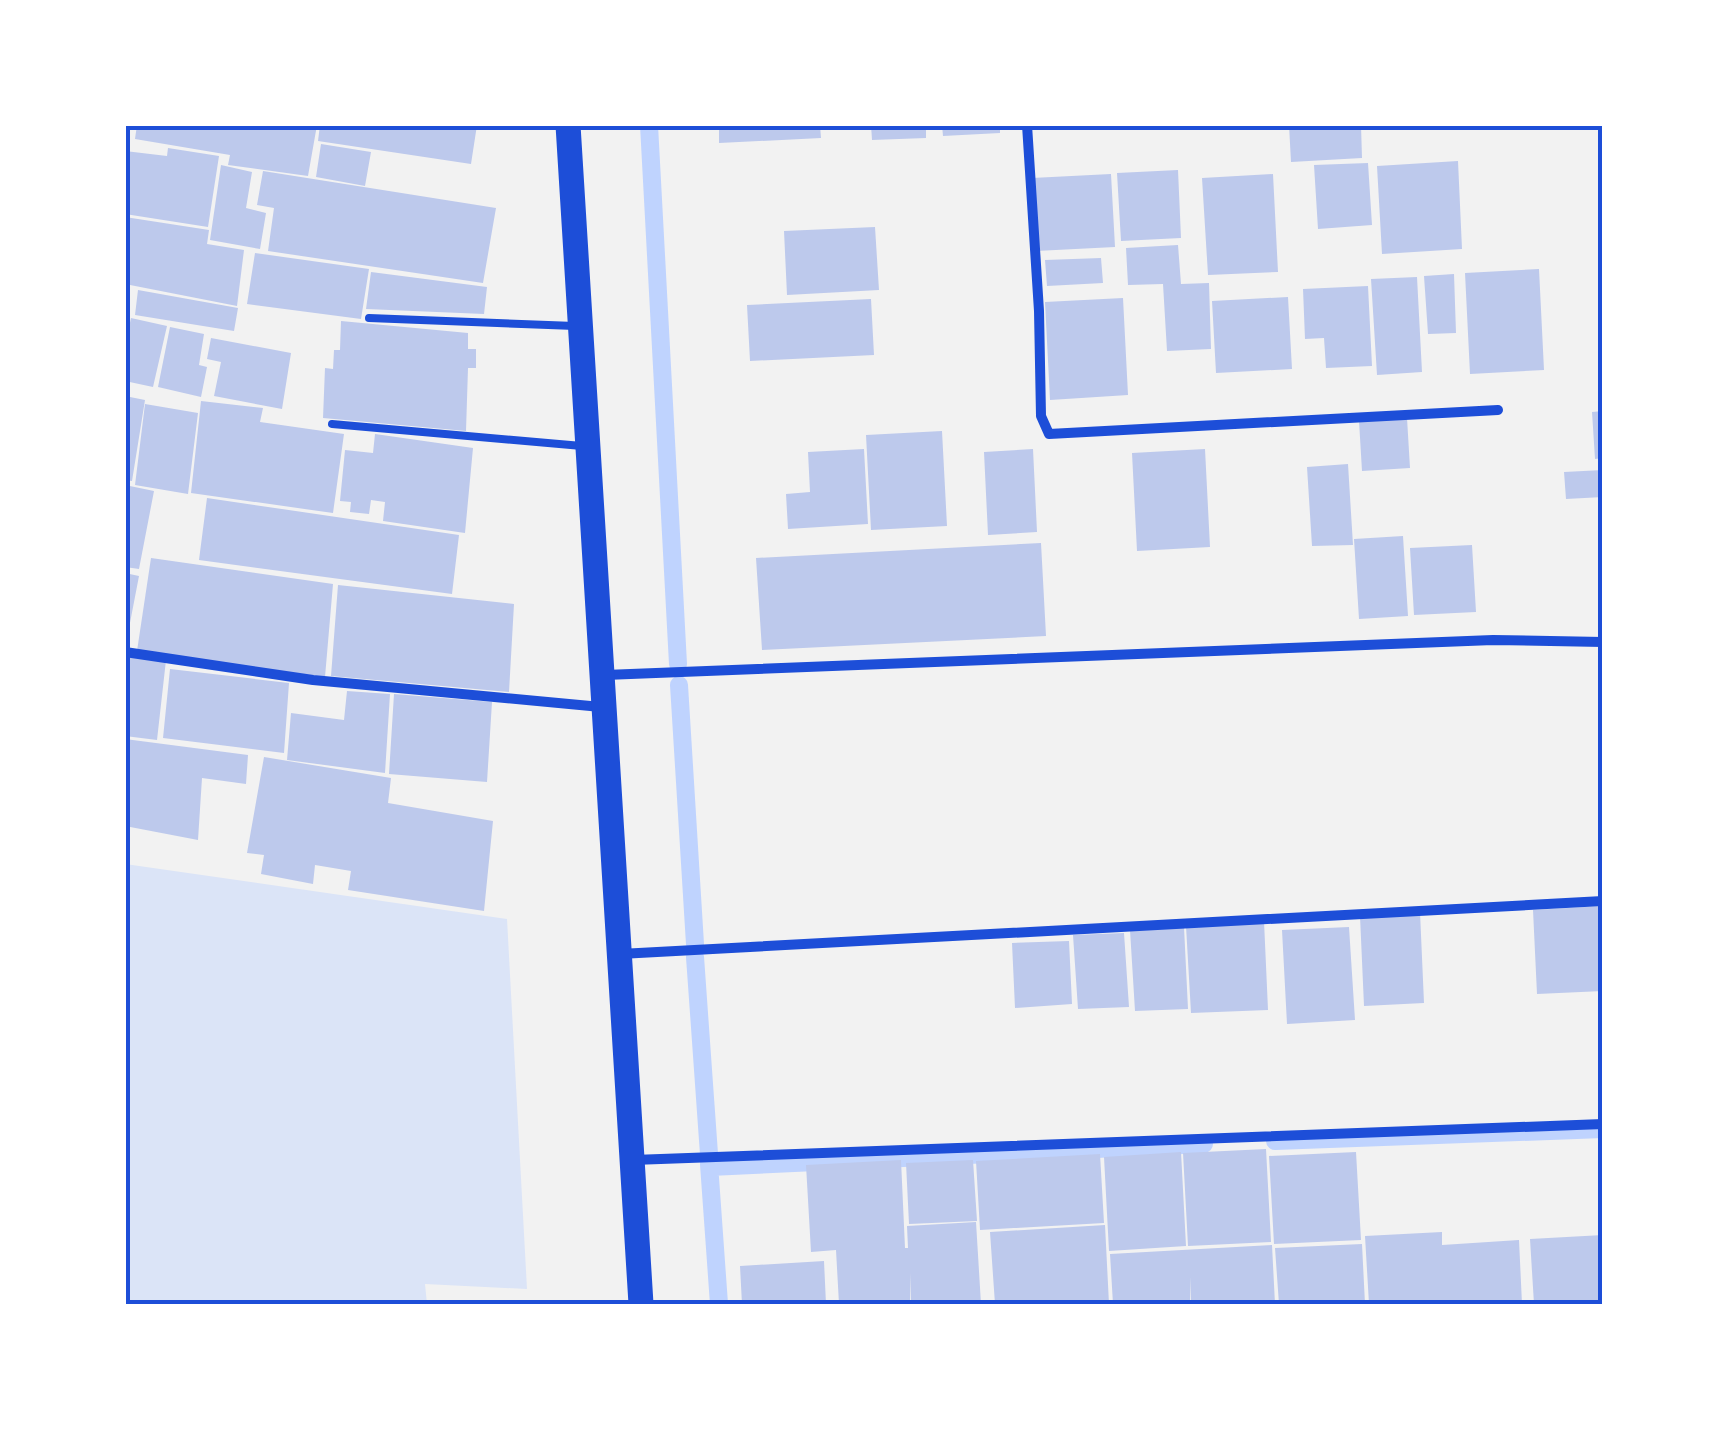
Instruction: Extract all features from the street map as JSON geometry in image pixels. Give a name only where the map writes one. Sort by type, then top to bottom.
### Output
[{"type":"main road","points":[[568,125],[641,1304]]},
{"type":"street","points":[[1027,125],[1039,310],[1041,416],[1049,434],[1498,410]]},
{"type":"street","points":[[600,675],[1493,640],[1603,642]]},
{"type":"street","points":[[125,652],[313,680],[602,707]]},
{"type":"street","points":[[618,954],[1603,902]]},
{"type":"street","points":[[632,1160],[1603,1124]]},
{"type":"lane","points":[[369,318],[579,326]]},
{"type":"lane","points":[[332,424],[586,447]]},
{"type":"shaded area","points":[[125,864],[507,919],[527,1289],[425,1284],[427,1304],[125,1304]]},
{"type":"building","points":[[137,125],[317,125],[308,176],[228,165],[230,155],[135,139]]},
{"type":"building","points":[[320,125],[477,125],[471,164],[318,141]]},
{"type":"building","points":[[719,125],[820,125],[821,138],[719,143]]},
{"type":"building","points":[[871,125],[926,125],[926,138],[872,140]]},
{"type":"building","points":[[942,125],[1000,125],[1000,133],[943,136]]},
{"type":"building","points":[[1289,125],[1361,125],[1362,158],[1291,162]]},
{"type":"building","points":[[321,144],[371,152],[365,186],[316,177]]},
{"type":"building","points":[[168,148],[219,156],[208,227],[125,214],[125,151],[167,156]]},
{"type":"building","points":[[1458,161],[1462,249],[1382,254],[1377,166]]},
{"type":"building","points":[[1368,163],[1372,225],[1318,229],[1314,165]]},
{"type":"building","points":[[221,165],[252,172],[246,208],[266,213],[260,249],[210,240]]},
{"type":"building","points":[[1178,170],[1181,238],[1121,241],[1117,173]]},
{"type":"building","points":[[263,171],[496,208],[483,283],[268,251],[274,208],[257,205]]},
{"type":"building","points":[[1111,174],[1115,247],[1036,251],[1032,178]]},
{"type":"building","points":[[1273,174],[1278,272],[1208,275],[1202,178]]},
{"type":"building","points":[[125,217],[209,230],[207,244],[244,250],[237,306],[125,284]]},
{"type":"building","points":[[875,227],[879,290],[787,295],[784,231]]},
{"type":"building","points":[[1178,245],[1181,284],[1209,283],[1211,349],[1167,351],[1163,284],[1128,285],[1126,248]]},
{"type":"building","points":[[255,253],[369,269],[361,319],[247,304]]},
{"type":"building","points":[[1101,258],[1103,283],[1047,286],[1045,260]]},
{"type":"building","points":[[1539,269],[1544,370],[1470,374],[1465,273]]},
{"type":"building","points":[[371,272],[487,287],[484,314],[366,309]]},
{"type":"building","points":[[1454,274],[1456,333],[1428,334],[1424,276]]},
{"type":"building","points":[[1417,277],[1422,372],[1377,375],[1371,279]]},
{"type":"building","points":[[1368,286],[1372,366],[1326,368],[1324,338],[1305,339],[1303,289]]},
{"type":"building","points":[[138,290],[238,308],[234,331],[135,315]]},
{"type":"building","points":[[1288,297],[1292,369],[1216,373],[1212,301]]},
{"type":"building","points":[[1123,298],[1128,395],[1050,400],[1045,302]]},
{"type":"building","points":[[871,299],[874,355],[750,361],[747,305]]},
{"type":"building","points":[[131,318],[167,326],[153,387],[125,381],[125,346]]},
{"type":"building","points":[[341,321],[468,333],[468,349],[476,349],[476,368],[468,368],[466,431],[323,418],[325,368],[333,369],[334,350],[340,350]]},
{"type":"building","points":[[170,327],[204,334],[199,365],[207,367],[201,397],[158,387]]},
{"type":"building","points":[[211,338],[291,353],[282,409],[214,396],[221,362],[207,359]]},
{"type":"building","points":[[125,396],[145,400],[132,481],[125,480]]},
{"type":"building","points":[[201,401],[263,408],[260,422],[344,434],[333,513],[191,493]]},
{"type":"building","points":[[145,404],[198,413],[188,494],[135,485]]},
{"type":"building","points":[[1603,411],[1603,458],[1595,459],[1592,412]]},
{"type":"building","points":[[1407,418],[1410,468],[1362,471],[1359,421]]},
{"type":"building","points":[[942,431],[947,526],[871,530],[866,435]]},
{"type":"building","points":[[375,434],[473,448],[465,533],[383,521],[385,502],[371,500],[369,514],[350,512],[351,502],[340,501],[345,450],[373,453]]},
{"type":"building","points":[[864,449],[868,524],[788,529],[786,494],[810,492],[808,452]]},
{"type":"building","points":[[1033,449],[1037,532],[988,535],[984,452]]},
{"type":"building","points":[[1205,449],[1210,547],[1137,551],[1132,453]]},
{"type":"building","points":[[1348,464],[1353,545],[1312,546],[1307,467]]},
{"type":"building","points":[[1603,470],[1603,497],[1566,499],[1564,472]]},
{"type":"building","points":[[125,485],[154,491],[139,569],[125,567]]},
{"type":"building","points":[[207,498],[459,535],[452,594],[199,560]]},
{"type":"building","points":[[1403,536],[1408,616],[1359,619],[1354,539]]},
{"type":"building","points":[[1041,543],[1046,636],[762,650],[756,558]]},
{"type":"building","points":[[1472,545],[1476,612],[1414,615],[1410,548]]},
{"type":"building","points":[[151,558],[333,584],[325,677],[137,651]]},
{"type":"building","points":[[125,573],[139,576],[129,628],[125,627]]},
{"type":"building","points":[[338,585],[514,604],[509,692],[331,676]]},
{"type":"building","points":[[125,654],[166,660],[157,740],[125,736]]},
{"type":"building","points":[[170,669],[289,683],[284,753],[163,738]]},
{"type":"building","points":[[347,691],[390,694],[385,773],[287,760],[291,713],[344,720]]},
{"type":"building","points":[[394,694],[492,702],[487,782],[389,774]]},
{"type":"building","points":[[125,739],[248,755],[246,784],[202,778],[198,840],[125,826]]},
{"type":"building","points":[[264,757],[391,778],[388,803],[493,821],[484,911],[348,890],[351,871],[315,865],[313,884],[261,874],[264,855],[247,853]]},
{"type":"building","points":[[1603,906],[1603,991],[1537,994],[1533,910]]},
{"type":"building","points":[[1420,912],[1424,1003],[1364,1006],[1360,916]]},
{"type":"building","points":[[1264,921],[1268,1010],[1191,1013],[1186,926]]},
{"type":"building","points":[[1184,927],[1188,1009],[1135,1011],[1130,930]]},
{"type":"building","points":[[1349,927],[1355,1020],[1287,1024],[1282,930]]},
{"type":"building","points":[[1124,933],[1129,1007],[1078,1009],[1073,935]]},
{"type":"building","points":[[1069,941],[1072,1004],[1015,1008],[1012,943]]},
{"type":"building","points":[[1266,1149],[1271,1242],[1188,1246],[1183,1153]]},
{"type":"building","points":[[1181,1152],[1186,1246],[1109,1251],[1104,1157]]},
{"type":"building","points":[[1356,1152],[1361,1240],[1274,1244],[1269,1156]]},
{"type":"building","points":[[1100,1154],[1104,1223],[980,1230],[976,1161]]},
{"type":"building","points":[[901,1160],[905,1248],[907,1226],[976,1222],[981,1304],[911,1304],[910,1273],[910,1304],[839,1304],[836,1250],[811,1252],[806,1165]]},
{"type":"building","points":[[973,1160],[977,1221],[909,1224],[906,1163]]},
{"type":"building","points":[[1105,1225],[1109,1304],[995,1304],[990,1232]]},
{"type":"building","points":[[1442,1232],[1442,1245],[1519,1240],[1522,1304],[1369,1304],[1365,1236]]},
{"type":"building","points":[[1603,1235],[1603,1304],[1534,1304],[1530,1239]]},
{"type":"building","points":[[1362,1244],[1365,1304],[1279,1304],[1275,1248]]},
{"type":"building","points":[[1272,1245],[1275,1304],[1191,1304],[1190,1277],[1190,1304],[1113,1304],[1110,1254]]},
{"type":"building","points":[[824,1261],[826,1304],[742,1304],[740,1266]]},
{"type":"waterway","points":[[649,125],[678,664]]},
{"type":"waterway","points":[[679,685],[695,944]]},
{"type":"waterway","points":[[695,957],[709,1154]]},
{"type":"waterway","points":[[1275,1141],[1603,1129]]},
{"type":"waterway","points":[[710,1167],[1204,1144]]},
{"type":"waterway","points":[[709,1164],[719,1304]]}]
